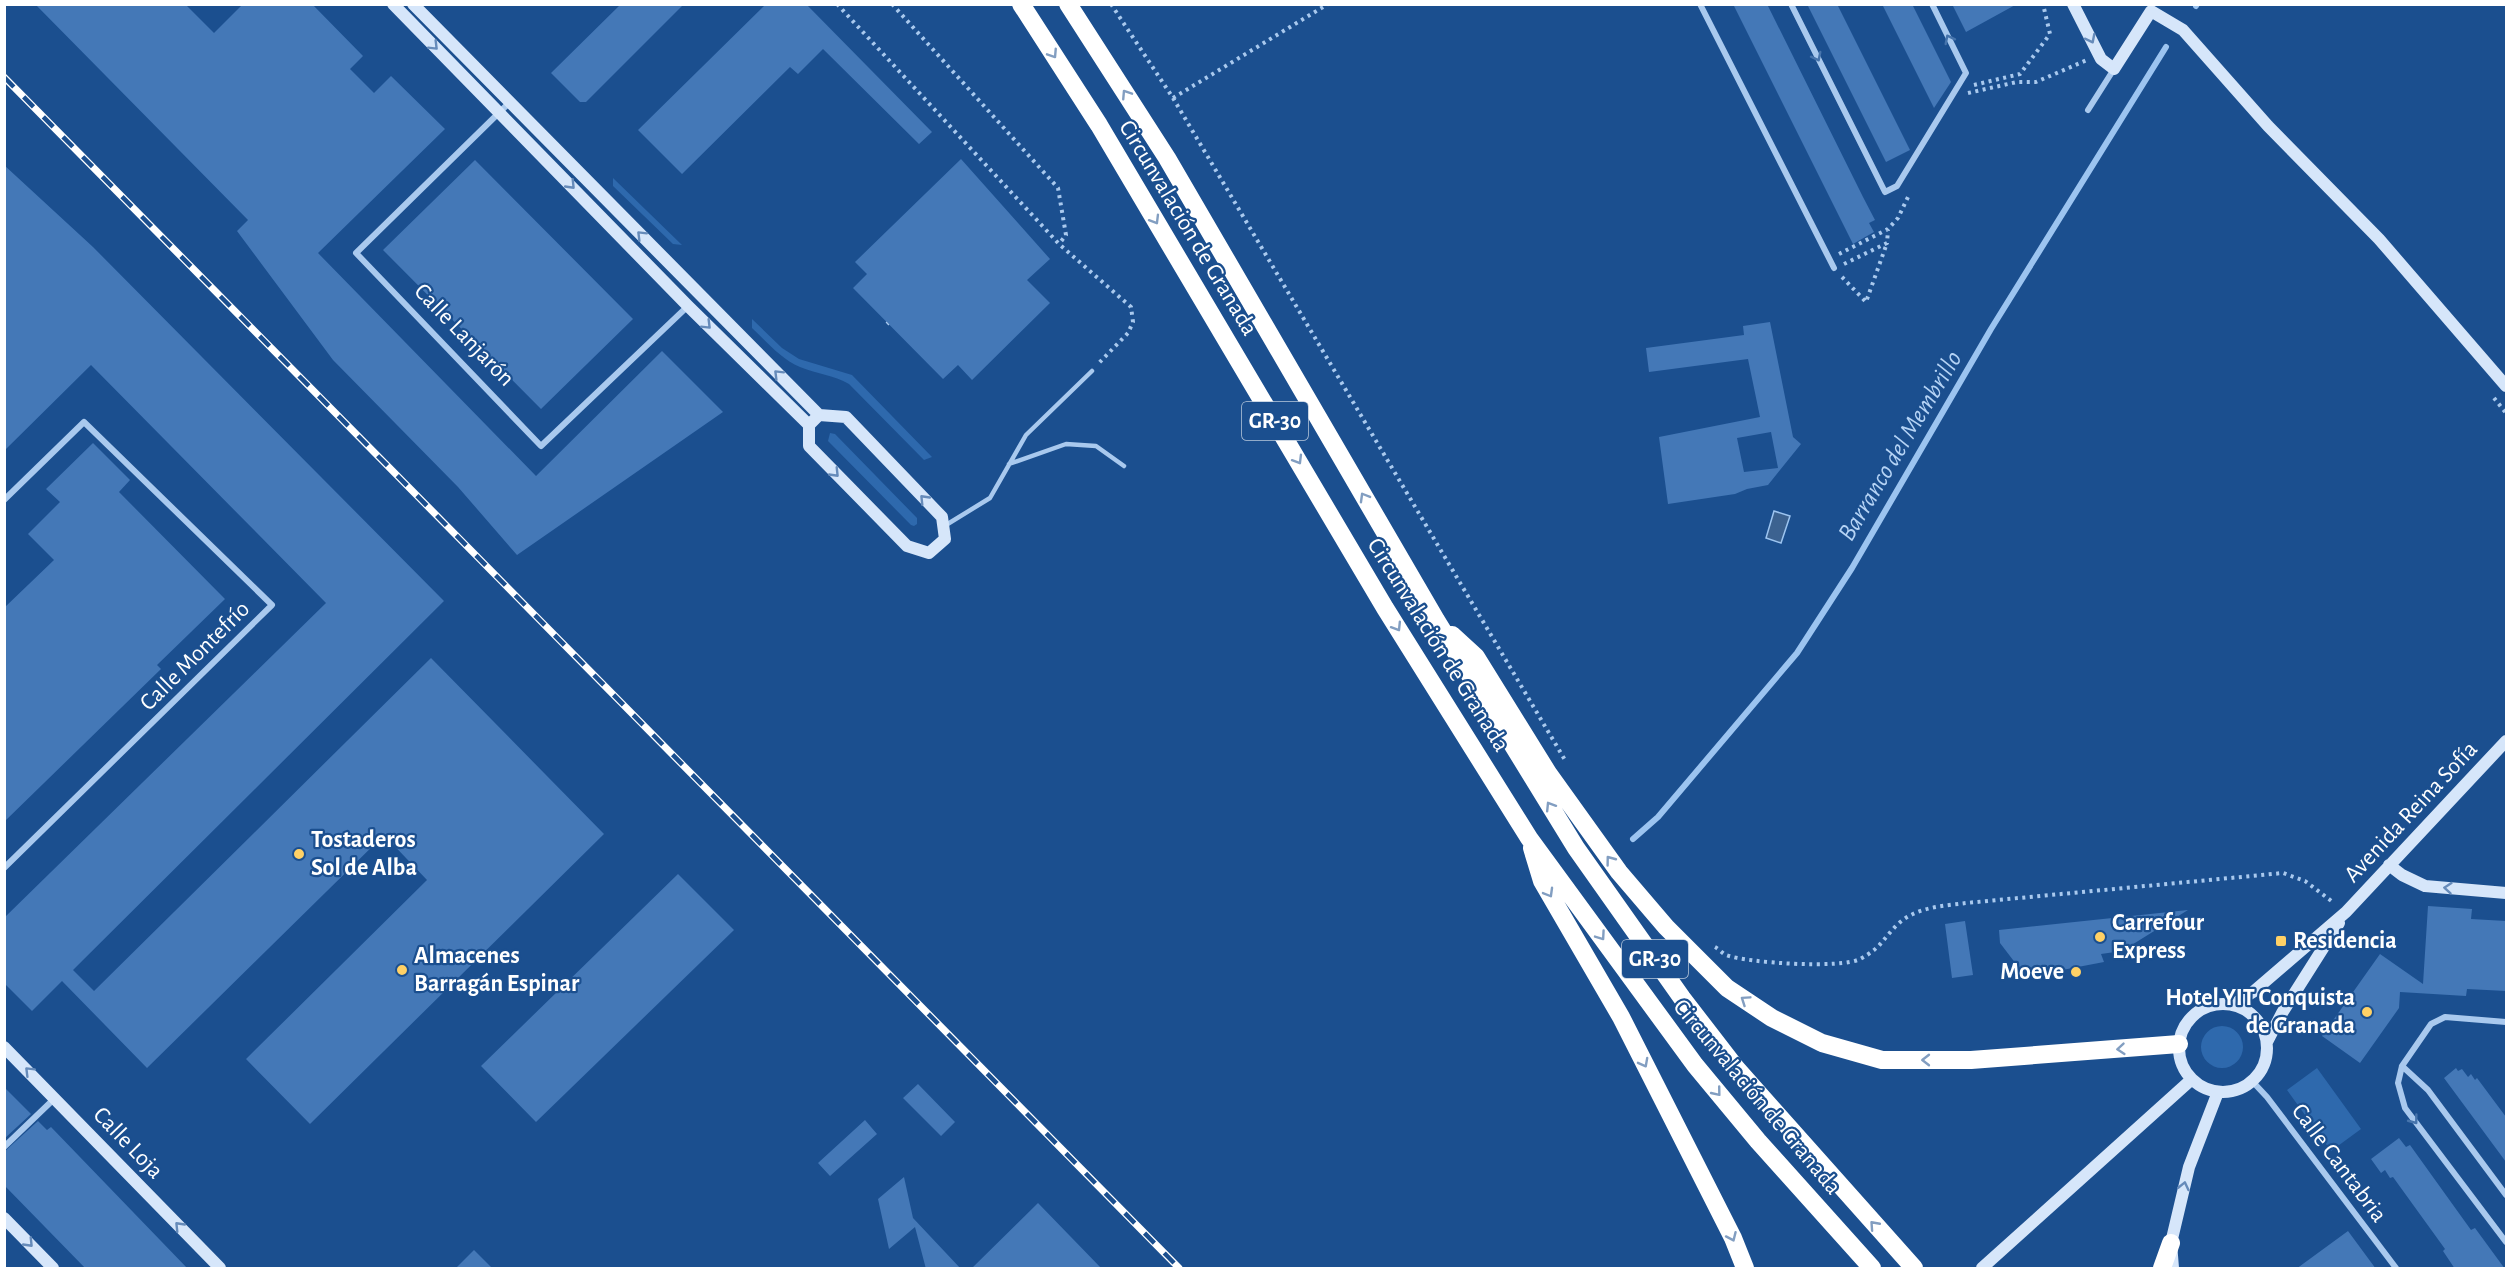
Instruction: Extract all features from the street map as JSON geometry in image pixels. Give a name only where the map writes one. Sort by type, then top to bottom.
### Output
[{"type":"highway","name":"Circunvalación de Granada","points":[[1021,4],[1099,125],[1385,608],[1529,838],[1695,1065],[1758,1142],[1872,1269]]},
{"type":"highway","name":"Circunvalación de Granada","points":[[1068,4],[1167,158],[1436,620],[1576,848],[1682,998],[1736,1068],[1914,1269]]},
{"type":"highway","points":[[1436,620],[1476,657],[1548,773],[1619,872],[1666,927],[1727,988],[1772,1018],[1822,1043],[1882,1060],[1971,1060],[2179,1044]]},
{"type":"highway","points":[[1529,838],[1542,881],[1626,1028],[1733,1238],[1745,1269]]},
{"type":"highway","points":[[2162,1269],[2171,1243]]},
{"type":"street","points":[[393,4],[688,306],[809,425]]},
{"type":"street","points":[[413,4],[819,415],[846,417],[942,518],[945,539],[929,553],[907,546],[808,446],[809,425],[819,415]]},
{"type":"street","points":[[1700,4],[1834,268]]},
{"type":"street","points":[[1791,4],[1885,192],[1897,186],[1966,74],[1932,4]]},
{"type":"street","points":[[2073,4],[2101,59],[2114,69]]},
{"type":"street","points":[[2088,110],[2153,8],[2183,30],[2268,126],[2379,239],[2506,386]]},
{"type":"street","points":[[499,111],[510,102]]},
{"type":"street","name":"Calle Lanjarón","points":[[499,111],[356,253],[541,446],[688,306]]},
{"type":"street","name":"Calle Montefrío","points":[[4,501],[84,422],[272,605],[4,868]]},
{"type":"street","name":"Avenida Reina Sofía","points":[[2232,1005],[2253,992],[2346,912],[2506,741]]},
{"type":"street","points":[[2389,865],[2402,875],[2425,886],[2506,893]]},
{"type":"street","name":"Avenida Reina Sofía","points":[[2267,1042],[2282,1013],[2346,912]]},
{"type":"street","points":[[2232,1005],[2246,1010],[2255,1017],[2263,1029],[2267,1042],[2266,1057],[2261,1071],[2252,1081],[2242,1088],[2218,1092],[2192,1079],[2184,1069],[2179,1044],[2184,1028],[2191,1017],[2210,1006],[2232,1005]]},
{"type":"street","points":[[2506,1022],[2445,1017],[2431,1024],[2402,1066],[2398,1083],[2405,1108],[2506,1242]]},
{"type":"street","name":"Calle Loja","points":[[4,1047],[220,1269]]},
{"type":"street","points":[[2402,1066],[2428,1090],[2506,1195]]},
{"type":"street","points":[[1986,1265],[2192,1079]]},
{"type":"street","name":"Calle Cantabria","points":[[2252,1081],[2267,1097],[2396,1269]]},
{"type":"street","points":[[2173,1269],[2171,1243],[2189,1167],[2218,1092]]},
{"type":"street","points":[[4,1147],[55,1098]]},
{"type":"street","points":[[4,1218],[53,1269]]},
{"type":"lane","points":[[944,527],[990,498],[1026,435],[1092,371]]},
{"type":"lane","points":[[1010,464],[1066,444],[1096,446],[1124,466]]},
{"type":"path","points":[[837,4],[1059,244],[1131,307],[1133,322],[1128,333],[1092,371]]},
{"type":"path","points":[[892,4],[1058,188],[1066,235],[1059,244]]},
{"type":"path","points":[[1111,4],[1173,98],[1569,768]]},
{"type":"path","points":[[1173,98],[1328,4]]},
{"type":"path","points":[[1961,82],[1968,87],[2020,74],[2050,34],[2043,4]]},
{"type":"path","points":[[2089,59],[2094,65]]},
{"type":"path","points":[[1887,243],[1834,268],[1866,302],[1887,243],[1888,229]]},
{"type":"path","points":[[2487,390],[2506,413]]},
{"type":"path","points":[[1710,943],[1726,955],[1766,961],[1813,964],[1857,961],[1879,948],[1898,923],[1922,909],[2283,873],[2305,881],[2346,912]]},
{"type":"shaded area","points":[[613,178],[682,245],[673,244],[613,186]]},
{"type":"shaded area","points":[[752,319],[782,348],[799,359],[852,375],[932,457],[924,460],[849,384],[800,367],[780,355],[752,328]]},
{"type":"shaded area","points":[[830,433],[835,434],[917,518],[917,524],[911,525],[828,441]]},
{"type":"shaded area","points":[[1774,511],[1790,516],[1781,543],[1766,538]]},
{"type":"shaded area","points":[[2222,1026],[2230,1027],[2237,1032],[2242,1039],[2242,1055],[2237,1062],[2230,1067],[2222,1068],[2214,1067],[2207,1062],[2202,1055],[2201,1047],[2202,1039],[2207,1032],[2214,1027]]},
{"type":"shaded area","points":[[2317,1068],[2361,1129],[2331,1151],[2287,1090]]},
{"type":"building","points":[[35,4],[185,4],[214,33],[243,4],[312,4],[363,56],[350,69],[374,93],[391,76],[445,129],[318,253],[536,476],[662,351],[723,412],[517,555],[458,487],[333,360],[237,231],[248,220]]},
{"type":"building","points":[[621,4],[684,4],[586,102],[580,102],[551,73]]},
{"type":"building","points":[[766,4],[806,4],[932,132],[919,144],[823,49],[798,74],[790,67],[682,174],[638,130]]},
{"type":"building","points":[[1733,4],[1767,4],[1875,220],[1869,223],[1874,232],[1853,244]]},
{"type":"building","points":[[1807,4],[1837,4],[1910,150],[1886,162]]},
{"type":"building","points":[[1882,4],[1912,4],[1951,82],[1934,108]]},
{"type":"building","points":[[1952,4],[2017,4],[1966,32]]},
{"type":"building","points":[[961,159],[1050,259],[1027,280],[1050,303],[972,380],[958,365],[943,379],[853,288],[867,274],[855,262]]},
{"type":"building","points":[[475,160],[633,319],[541,409],[383,250]]},
{"type":"building","points":[[4,165],[93,247],[444,601],[73,970],[94,991],[431,658],[604,834],[310,1124],[246,1059],[427,880],[384,835],[147,1068],[62,981],[32,1011],[4,983],[4,918],[326,603],[91,365],[4,451]]},
{"type":"building","points":[[1770,322],[1793,437],[1801,444],[1768,485],[1735,494],[1668,504],[1659,437],[1760,417],[1748,359],[1649,372],[1646,348],[1744,335],[1743,326]],"holes":[[[1771,432],[1778,468],[1744,472],[1737,438]]]},
{"type":"building","points":[[93,443],[130,480],[119,492],[225,599],[157,665],[161,669],[4,822],[4,608],[54,560],[28,534],[60,502],[46,489]]},
{"type":"building","points":[[678,874],[734,930],[536,1122],[481,1066]]},
{"type":"building","points":[[2428,906],[2472,909],[2471,919],[2506,921],[2506,991],[2467,989],[2466,996],[2400,992],[2399,1008],[2360,1063],[2322,1036],[2380,954],[2423,984]]},
{"type":"building","points":[[2188,910],[2122,951],[2101,954],[2104,962],[2026,977],[2000,943],[1999,930]]},
{"type":"building","points":[[1965,921],[1973,975],[1952,978],[1945,924]]},
{"type":"building","points":[[2456,1068],[2458,1071],[2462,1069],[2468,1077],[2471,1074],[2475,1080],[2477,1078],[2506,1117],[2506,1162],[2444,1078]]},
{"type":"building","points":[[918,1084],[955,1122],[941,1136],[903,1098]]},
{"type":"building","points":[[4,1087],[31,1114],[4,1139]]},
{"type":"building","points":[[865,1120],[877,1134],[830,1176],[818,1163]]},
{"type":"building","points":[[38,1121],[47,1130],[51,1127],[188,1269],[86,1269],[4,1185],[4,1152]]},
{"type":"building","points":[[2399,1138],[2406,1147],[2410,1145],[2471,1230],[2475,1228],[2505,1269],[2455,1269],[2443,1251],[2445,1249],[2393,1177],[2390,1178],[2385,1170],[2381,1173],[2371,1159]]},
{"type":"building","points":[[904,1177],[913,1218],[961,1269],[926,1269],[915,1227],[889,1249],[878,1199]]},
{"type":"building","points":[[1038,1203],[1102,1269],[971,1269]]},
{"type":"building","points":[[2348,1231],[2376,1269],[2296,1269]]},
{"type":"building","points":[[474,1250],[493,1269],[455,1269]]},
{"type":"waterway","name":"Barranco del Membrillo","points":[[1633,839],[1658,817],[1797,653],[1852,568],[1991,329],[2166,47]]},
{"type":"railway","points":[[4,77],[1179,1268]]},
{"type":"place","name":"Tostaderos Sol de Alba","points":[[299,854]]},
{"type":"place","name":"Carrefour Express","points":[[2100,937]]},
{"type":"place","name":"Residencia","points":[[2281,941]]},
{"type":"place","name":"Almacenes Barragán Espinar","points":[[402,970]]},
{"type":"place","name":"Moeve","points":[[2076,972]]},
{"type":"place","name":"Hotel YIT Conquista de Granada","points":[[2367,1012]]}]
